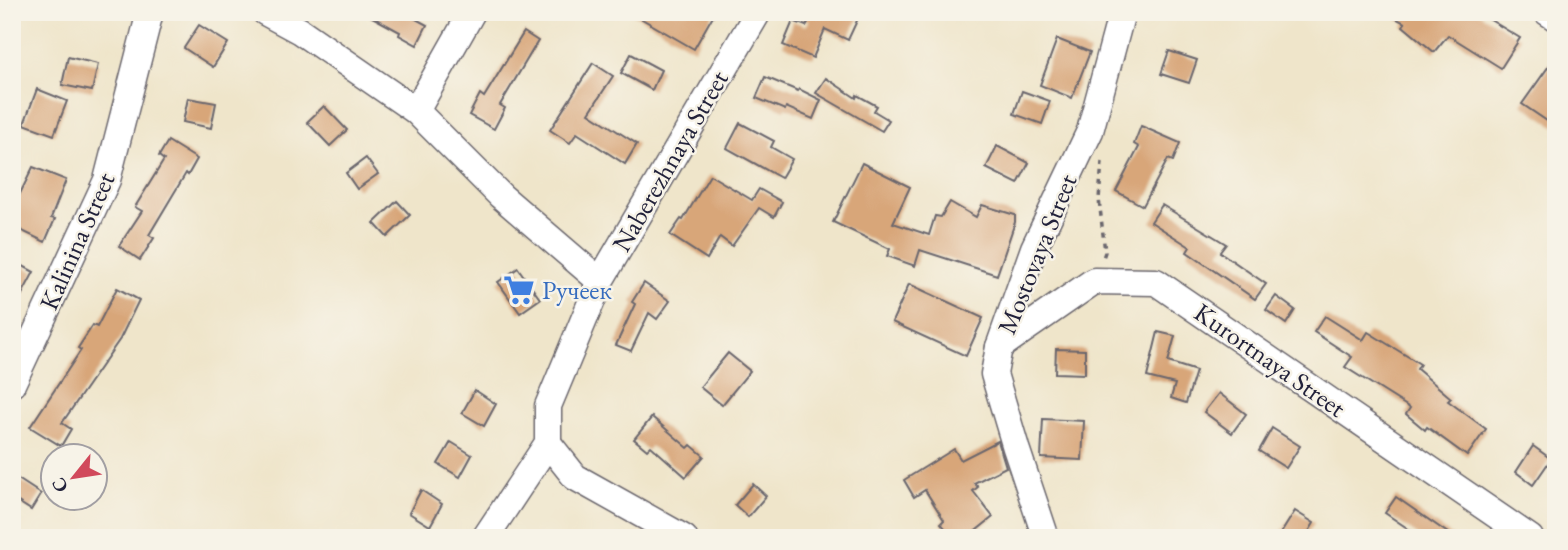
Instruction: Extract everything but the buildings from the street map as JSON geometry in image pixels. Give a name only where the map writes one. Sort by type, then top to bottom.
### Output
[{"type":"street","name":"Kalinina Street","points":[[12,384],[107,180],[150,12]]},
{"type":"street","points":[[265,12],[300,31],[416,111],[501,196],[600,281]]},
{"type":"street","points":[[416,111],[472,12]]},
{"type":"street","name":"Naberezhnaya Street","points":[[548,443],[548,406],[600,281],[758,12]]},
{"type":"street","name":"Mostovaya Street","points":[[1046,538],[995,374],[999,346],[1034,248],[1090,131],[1122,12]]},
{"type":"street","points":[[1548,12],[1556,18]]},
{"type":"street","points":[[999,346],[1094,281]]},
{"type":"street","name":"Kurortnaya Street","points":[[1094,281],[1156,282],[1530,538]]},
{"type":"street","points":[[485,538],[548,443],[575,477],[684,538]]},
{"type":"path","points":[[1090,131],[1102,163],[1098,199],[1105,253],[1094,281]]},
{"type":"place","name":"Ручеек","points":[[519,290]]}]
